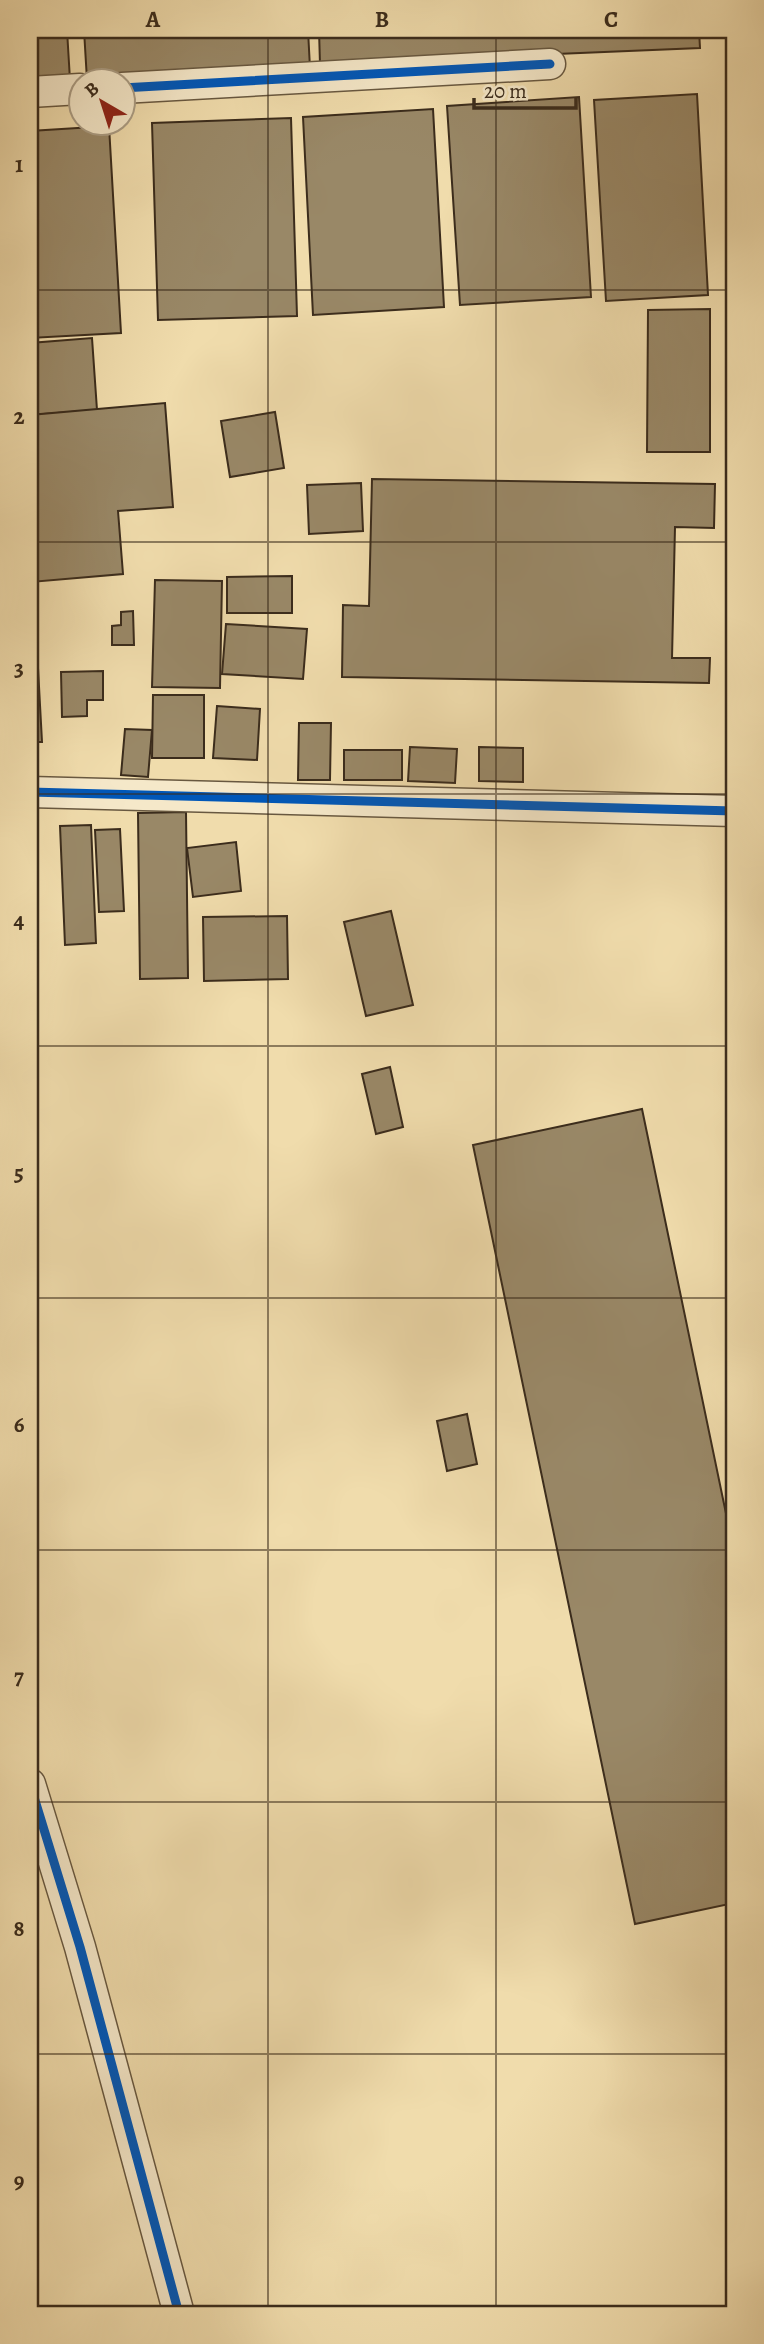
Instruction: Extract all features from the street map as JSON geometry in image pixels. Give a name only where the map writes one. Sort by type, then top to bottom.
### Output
[{"type":"street","points":[[136,87],[550,64]]},
{"type":"street","points":[[30,92],[66,90]]},
{"type":"street","points":[[30,792],[734,811]]},
{"type":"street","points":[[30,1784],[80,1947],[179,2314]]},
{"type":"building","points":[[30,30],[67,30],[69,66],[66,66],[66,80],[30,82]]},
{"type":"building","points":[[84,30],[308,30],[310,68],[136,77],[136,66],[86,66]]},
{"type":"building","points":[[319,30],[699,30],[700,48],[320,64]]},
{"type":"building","points":[[697,94],[708,295],[606,301],[594,100]]},
{"type":"building","points":[[579,97],[591,297],[460,305],[447,106]]},
{"type":"building","points":[[433,109],[444,307],[313,315],[303,117]]},
{"type":"building","points":[[291,118],[297,316],[158,320],[152,123]]},
{"type":"building","points":[[66,129],[66,136],[110,136],[121,333],[30,338],[30,131]]},
{"type":"building","points":[[710,309],[710,452],[647,452],[648,310]]},
{"type":"building","points":[[92,338],[97,410],[30,415],[30,343]]},
{"type":"building","points":[[165,403],[173,507],[118,511],[123,574],[31,582],[30,415]]},
{"type":"building","points":[[275,412],[284,468],[230,477],[221,421]]},
{"type":"building","points":[[372,479],[715,484],[714,528],[675,527],[672,658],[710,658],[709,683],[342,677],[343,605],[369,606]]},
{"type":"building","points":[[361,483],[363,531],[309,534],[307,485]]},
{"type":"building","points":[[292,576],[292,613],[227,613],[227,577]]},
{"type":"building","points":[[155,580],[222,581],[220,688],[152,687]]},
{"type":"building","points":[[133,611],[134,645],[112,645],[112,626],[121,625],[121,612]]},
{"type":"building","points":[[226,624],[307,629],[303,679],[222,674]]},
{"type":"building","points":[[30,668],[38,668],[42,742],[30,742]]},
{"type":"building","points":[[103,671],[103,700],[87,700],[87,716],[62,717],[61,672]]},
{"type":"building","points":[[153,695],[204,695],[204,758],[152,758]]},
{"type":"building","points":[[217,706],[260,709],[257,760],[213,758]]},
{"type":"building","points":[[299,723],[331,723],[330,780],[298,780]]},
{"type":"building","points":[[125,729],[152,730],[148,777],[121,775]]},
{"type":"building","points":[[410,747],[457,749],[455,783],[408,781]]},
{"type":"building","points":[[479,747],[523,748],[523,782],[479,781]]},
{"type":"building","points":[[344,750],[402,750],[402,780],[344,780]]},
{"type":"building","points":[[186,812],[188,978],[140,979],[138,813]]},
{"type":"building","points":[[91,825],[96,943],[65,945],[60,826]]},
{"type":"building","points":[[120,829],[124,911],[99,912],[95,830]]},
{"type":"building","points":[[236,842],[241,891],[193,897],[187,848]]},
{"type":"building","points":[[391,911],[413,1005],[366,1016],[344,922]]},
{"type":"building","points":[[287,916],[288,979],[204,981],[203,917]]},
{"type":"building","points":[[390,1067],[403,1127],[376,1134],[362,1074]]},
{"type":"building","points":[[642,1109],[734,1552],[734,1903],[635,1924],[473,1145]]},
{"type":"building","points":[[467,1414],[477,1464],[447,1471],[437,1421]]},
{"type":"cycle path","points":[[136,87],[550,64]]},
{"type":"cycle path","points":[[30,792],[734,811]]},
{"type":"cycle path","points":[[30,1784],[80,1947],[179,2314]]}]
